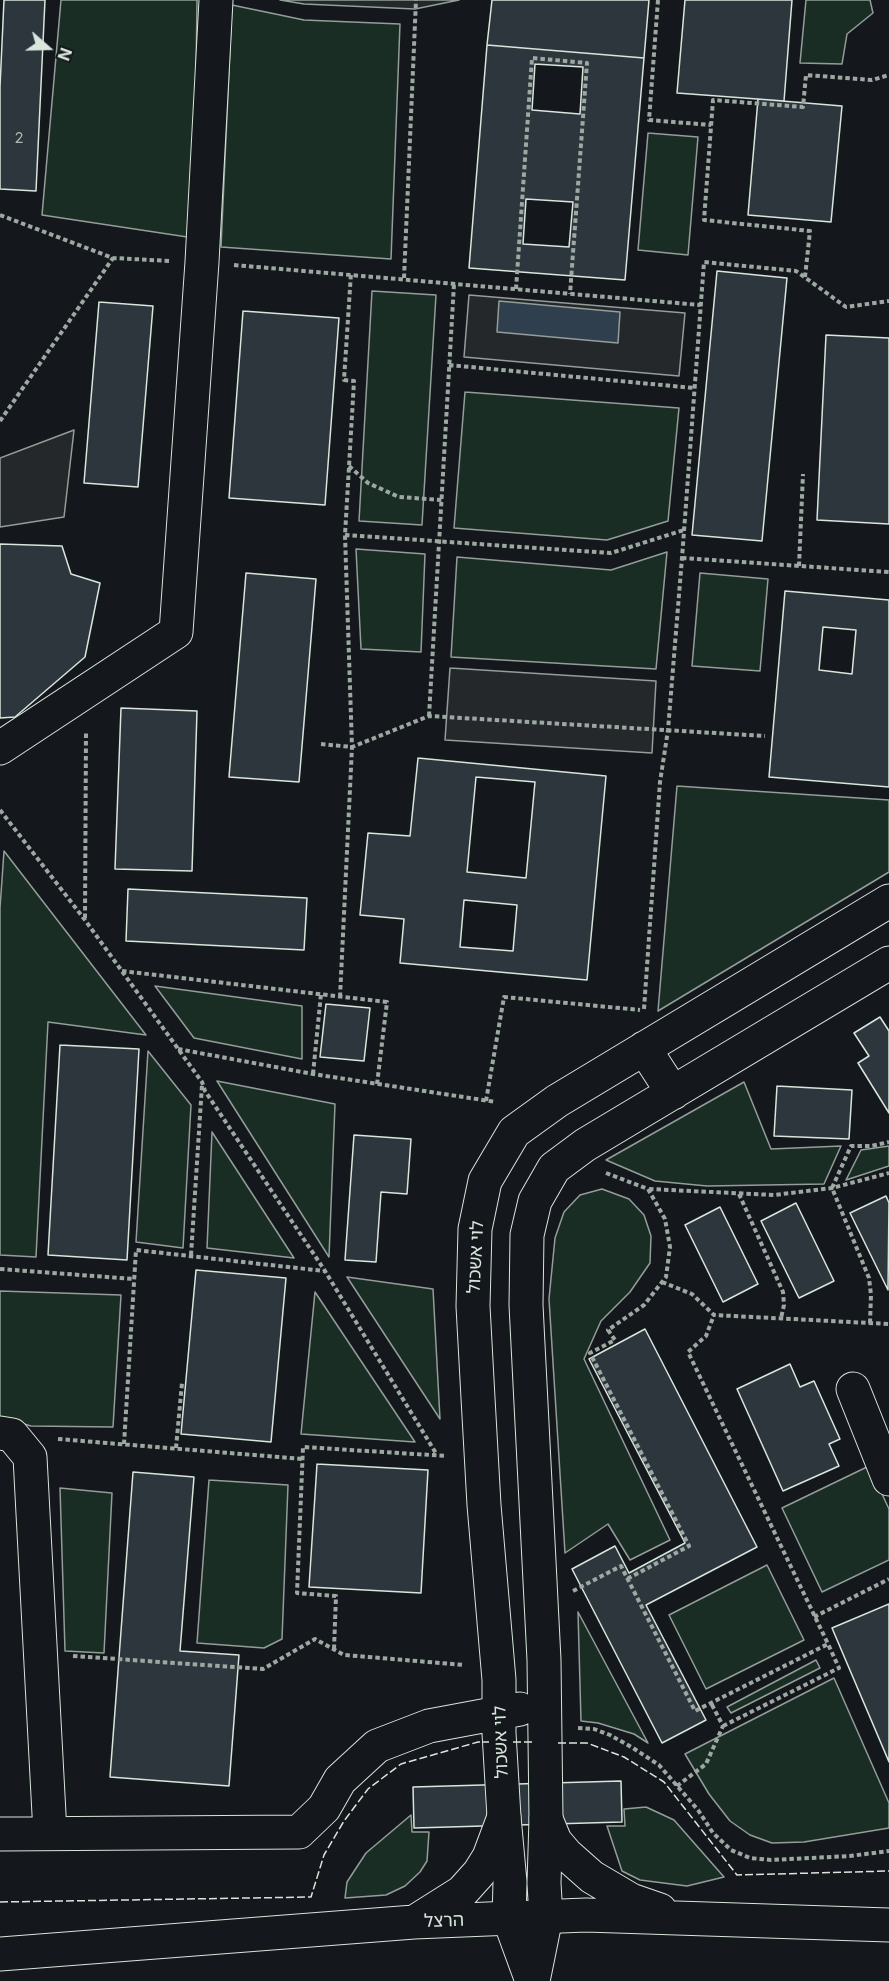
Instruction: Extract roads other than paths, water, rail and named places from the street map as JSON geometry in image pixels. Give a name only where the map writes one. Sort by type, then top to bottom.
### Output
[{"type":"street","points":[[0,748],[176,632],[202,262],[216,0]]},
{"type":"street","name":"לוי אשכול","points":[[509,1918],[510,1882],[499,1733],[501,1712],[498,1660],[473,1306],[475,1229],[485,1181],[514,1132],[545,1110],[889,901]]},
{"type":"street","points":[[533,1981],[546,1917],[543,1883],[546,1808],[544,1648],[526,1305],[527,1235],[535,1201],[554,1168],[569,1156],[889,963]]},
{"type":"street","points":[[644,1048],[673,1093]]},
{"type":"street","points":[[853,1389],[882,1440],[889,1479]]},
{"type":"street","points":[[6,1434],[30,1457],[50,1833]]},
{"type":"street","points":[[498,1660],[544,1648]]},
{"type":"street","points":[[0,1834],[299,1832],[324,1808],[339,1780],[377,1746],[429,1726],[501,1712],[544,1715]]},
{"type":"street","points":[[414,1922],[462,1892],[479,1873],[489,1857],[503,1805]]},
{"type":"street","points":[[546,1808],[555,1841],[592,1877],[631,1900],[678,1917]]},
{"type":"street","name":"הרצל","points":[[0,1954],[414,1922],[586,1915],[889,1925]]},
{"type":"street","points":[[509,1918],[533,1981]]},
{"type":"water","points":[[499,301],[620,312],[618,343],[497,332]]}]
